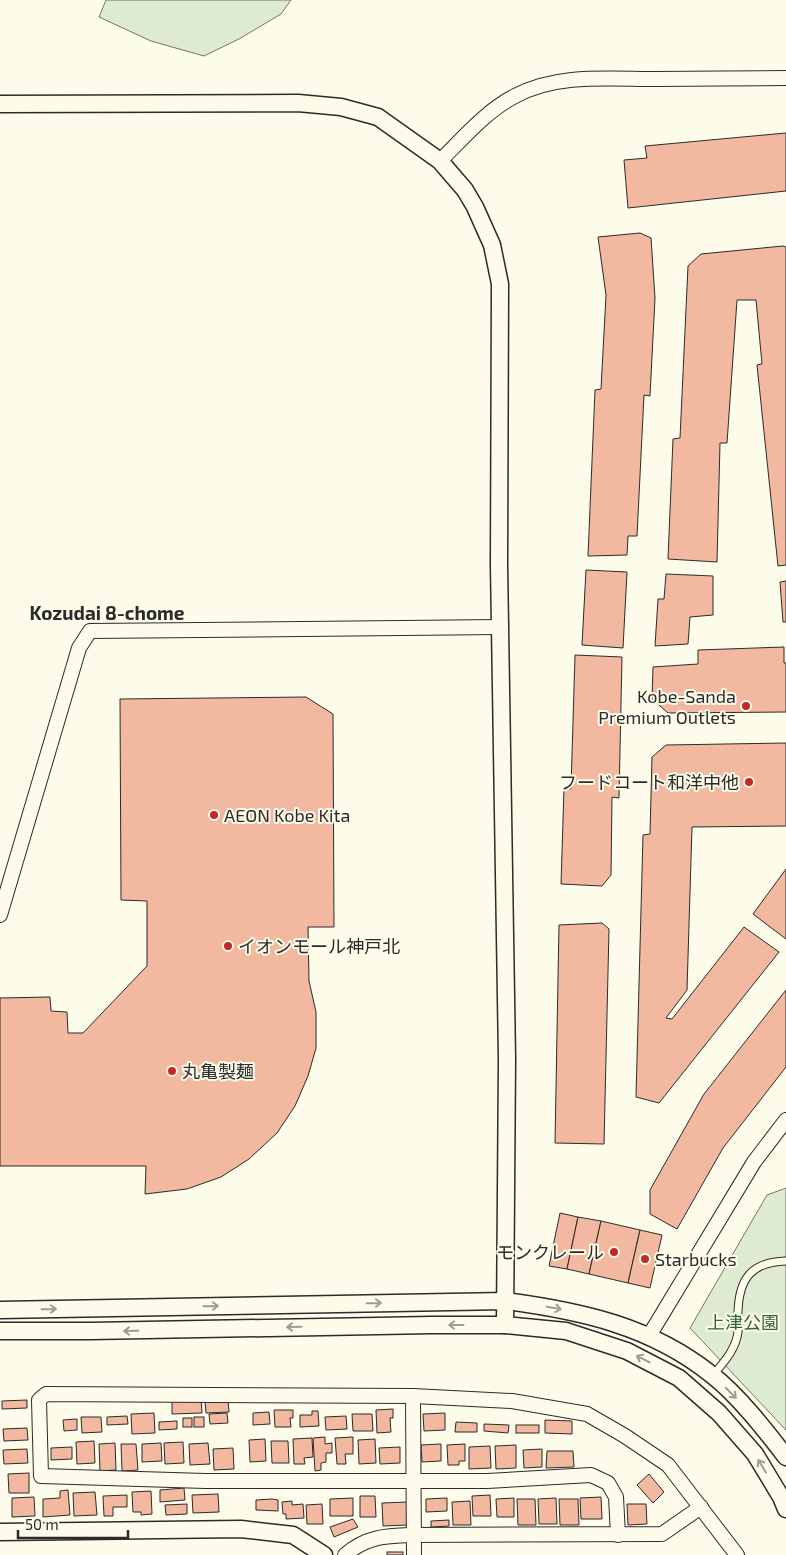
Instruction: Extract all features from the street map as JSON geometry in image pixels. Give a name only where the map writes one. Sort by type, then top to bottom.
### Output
[{"type":"street","points":[[440,160],[498,107],[530,89],[556,82],[603,79],[786,78]]},
{"type":"street","points":[[0,104],[298,103],[341,107],[378,117],[440,160],[465,190],[492,245],[499,277],[500,627],[508,1059],[505,1325]]},
{"type":"street","points":[[0,915],[79,648],[90,631],[500,627]]},
{"type":"street","points":[[649,1336],[754,1162],[786,1120]]},
{"type":"street","points":[[0,1310],[506,1301],[551,1307],[586,1314],[629,1327],[680,1352],[713,1375],[746,1408],[786,1457]]},
{"type":"street","points":[[0,1332],[432,1325],[505,1325],[566,1331],[627,1351],[679,1378],[718,1413],[755,1454],[781,1497],[786,1509]]},
{"type":"street","points":[[618,1535],[616,1497],[608,1483],[591,1475],[487,1481],[205,1481],[41,1476],[39,1400],[46,1394],[413,1396],[512,1401],[587,1414],[625,1436],[668,1465],[738,1555]]},
{"type":"street","points":[[413,1396],[414,1555]]},
{"type":"street","points":[[345,1555],[356,1546],[378,1536],[662,1534],[701,1507]]},
{"type":"street","points":[[0,1532],[241,1529],[293,1534],[324,1555]]},
{"type":"lane","points":[[713,1375],[732,1351],[738,1332],[740,1288],[753,1269],[772,1261],[786,1261]]},
{"type":"green space","points":[[106,0],[291,0],[281,14],[239,39],[204,56],[151,41],[99,17]]},
{"type":"green space","name":"上津公園","points":[[786,1188],[786,1430],[690,1328],[767,1195]]},
{"type":"building","points":[[786,133],[786,191],[628,208],[624,160],[647,158],[645,146]]},
{"type":"building","points":[[640,233],[651,238],[655,298],[650,396],[644,395],[637,536],[628,536],[627,555],[588,556],[595,390],[601,389],[606,295],[598,237]]},
{"type":"building","points":[[786,247],[786,565],[778,566],[757,365],[762,364],[756,300],[737,300],[727,443],[720,443],[717,562],[668,559],[673,439],[680,438],[688,266],[701,254]]},
{"type":"building","points":[[586,570],[627,572],[623,648],[582,645]]},
{"type":"building","points":[[666,574],[713,576],[713,615],[690,617],[688,644],[655,646],[658,599],[664,599]]},
{"type":"building","points":[[786,581],[786,622],[783,622],[780,582]]},
{"type":"building","points":[[784,647],[784,663],[786,663],[786,712],[668,713],[652,699],[653,667],[698,664],[698,650]]},
{"type":"building","points":[[575,655],[622,657],[619,798],[612,797],[611,875],[602,886],[561,884],[564,788],[571,789]]},
{"type":"building","name":"イオンモール神戸北","points":[[306,697],[333,714],[334,927],[308,927],[309,981],[316,1012],[316,1048],[308,1076],[295,1106],[277,1133],[249,1159],[221,1177],[187,1189],[145,1194],[146,1166],[0,1166],[0,998],[50,997],[51,1011],[67,1012],[68,1033],[83,1033],[147,966],[147,901],[121,900],[120,699]]},
{"type":"building","points":[[786,743],[786,826],[692,827],[687,990],[666,1018],[672,1019],[744,927],[779,952],[659,1103],[636,1097],[643,835],[650,834],[652,757],[666,745]]},
{"type":"building","points":[[786,869],[786,939],[753,914]]},
{"type":"building","points":[[602,923],[609,929],[604,1144],[555,1143],[559,925]]},
{"type":"building","points":[[786,990],[786,1067],[723,1148],[677,1229],[650,1214],[650,1190],[704,1094]]},
{"type":"building","points":[[560,1213],[578,1217],[567,1269],[549,1266]]},
{"type":"building","points":[[578,1217],[601,1221],[589,1274],[567,1269]]},
{"type":"building","name":"モンクレール","points":[[601,1221],[640,1230],[628,1283],[589,1274]]},
{"type":"building","name":"Starbucks","points":[[640,1230],[662,1235],[650,1288],[628,1283]]},
{"type":"building","points":[[201,1398],[202,1413],[172,1414],[172,1400]]},
{"type":"building","points":[[27,1400],[27,1408],[2,1409],[2,1401]]},
{"type":"building","points":[[228,1400],[229,1412],[206,1413],[205,1401]]},
{"type":"building","points":[[393,1409],[393,1418],[390,1418],[391,1432],[377,1433],[376,1410]]},
{"type":"building","points":[[274,1410],[293,1410],[293,1418],[290,1418],[291,1427],[275,1427]]},
{"type":"building","points":[[312,1411],[318,1411],[319,1426],[300,1427],[300,1415],[312,1415]]},
{"type":"building","points":[[269,1412],[270,1424],[253,1425],[253,1413]]},
{"type":"building","points":[[154,1413],[155,1433],[132,1434],[131,1414]]},
{"type":"building","points":[[227,1413],[228,1423],[210,1424],[209,1414]]},
{"type":"building","points":[[445,1413],[445,1430],[424,1431],[423,1414]]},
{"type":"building","points":[[352,1414],[372,1414],[373,1431],[353,1431]]},
{"type":"building","points":[[127,1416],[128,1424],[107,1425],[107,1417]]},
{"type":"building","points":[[346,1416],[347,1429],[326,1430],[325,1417]]},
{"type":"building","points":[[81,1417],[101,1417],[102,1432],[82,1433]]},
{"type":"building","points":[[194,1417],[204,1417],[204,1427],[194,1427]]},
{"type":"building","points":[[183,1418],[192,1418],[192,1427],[183,1427]]},
{"type":"building","points":[[77,1419],[77,1430],[64,1431],[63,1420]]},
{"type":"building","points":[[545,1420],[572,1421],[572,1434],[545,1433]]},
{"type":"building","points":[[177,1421],[177,1429],[159,1430],[159,1422]]},
{"type":"building","points":[[456,1422],[477,1423],[477,1432],[455,1432]]},
{"type":"building","points":[[484,1424],[509,1425],[508,1433],[484,1431]]},
{"type":"building","points":[[516,1425],[539,1425],[539,1433],[516,1433]]},
{"type":"building","points":[[27,1428],[28,1440],[4,1441],[3,1429]]},
{"type":"building","points":[[325,1437],[325,1444],[332,1443],[332,1453],[326,1453],[326,1462],[321,1463],[321,1470],[315,1471],[313,1438]]},
{"type":"building","points":[[353,1437],[353,1454],[345,1454],[346,1464],[337,1464],[335,1438]]},
{"type":"building","points":[[312,1438],[313,1457],[304,1458],[305,1464],[294,1464],[293,1439]]},
{"type":"building","points":[[265,1439],[266,1461],[250,1462],[249,1440]]},
{"type":"building","points":[[375,1439],[376,1463],[359,1464],[358,1440]]},
{"type":"building","points":[[94,1441],[95,1463],[77,1464],[76,1442]]},
{"type":"building","points":[[271,1441],[288,1441],[289,1463],[272,1463]]},
{"type":"building","points":[[183,1442],[184,1463],[165,1464],[164,1443]]},
{"type":"building","points":[[115,1443],[116,1470],[100,1471],[99,1444]]},
{"type":"building","points":[[161,1443],[162,1461],[142,1462],[142,1444]]},
{"type":"building","points":[[208,1443],[210,1464],[190,1465],[189,1444]]},
{"type":"building","points":[[121,1444],[136,1444],[138,1470],[122,1471]]},
{"type":"building","points":[[441,1444],[441,1461],[422,1462],[421,1445]]},
{"type":"building","points":[[465,1444],[465,1461],[459,1461],[459,1465],[448,1465],[447,1445]]},
{"type":"building","points":[[516,1445],[516,1468],[496,1469],[495,1446]]},
{"type":"building","points":[[490,1446],[491,1468],[469,1469],[469,1447]]},
{"type":"building","points":[[72,1447],[72,1459],[51,1460],[51,1448]]},
{"type":"building","points":[[400,1447],[400,1463],[380,1464],[379,1448]]},
{"type":"building","points":[[233,1448],[234,1469],[214,1470],[213,1449]]},
{"type":"building","points":[[27,1449],[28,1463],[4,1464],[3,1450]]},
{"type":"building","points":[[542,1449],[542,1467],[524,1468],[523,1450]]},
{"type":"building","points":[[547,1451],[573,1451],[574,1467],[546,1468]]},
{"type":"building","points":[[29,1473],[29,1493],[9,1493],[8,1474]]},
{"type":"building","points":[[649,1474],[664,1492],[653,1503],[637,1485]]},
{"type":"building","points":[[184,1488],[185,1500],[160,1502],[160,1490]]},
{"type":"building","points":[[68,1490],[70,1515],[43,1517],[43,1499],[60,1498],[60,1491]]},
{"type":"building","points":[[151,1491],[152,1514],[141,1515],[141,1512],[133,1512],[132,1492]]},
{"type":"building","points":[[95,1492],[97,1515],[74,1516],[73,1493]]},
{"type":"building","points":[[218,1494],[219,1512],[193,1513],[192,1495]]},
{"type":"building","points":[[127,1495],[127,1507],[113,1507],[113,1516],[104,1516],[103,1496]]},
{"type":"building","points":[[490,1495],[491,1516],[473,1516],[472,1496]]},
{"type":"building","points":[[360,1496],[375,1496],[376,1517],[360,1517]]},
{"type":"building","points":[[34,1497],[35,1516],[12,1517],[12,1498]]},
{"type":"building","points":[[601,1497],[602,1519],[581,1519],[580,1498]]},
{"type":"building","points":[[353,1498],[353,1516],[330,1516],[330,1499]]},
{"type":"building","points":[[447,1498],[447,1511],[426,1512],[426,1499]]},
{"type":"building","points":[[514,1498],[514,1517],[497,1517],[496,1499]]},
{"type":"building","points":[[556,1498],[557,1524],[539,1524],[538,1499]]},
{"type":"building","points":[[517,1499],[535,1499],[536,1525],[518,1525]]},
{"type":"building","points":[[559,1499],[578,1499],[579,1525],[560,1525]]},
{"type":"building","points":[[256,1500],[278,1500],[278,1511],[256,1510]]},
{"type":"building","points":[[292,1501],[292,1505],[303,1504],[304,1518],[286,1519],[286,1514],[283,1514],[282,1502]]},
{"type":"building","points":[[470,1501],[471,1525],[453,1525],[452,1502]]},
{"type":"building","points":[[407,1502],[407,1525],[383,1526],[382,1503]]},
{"type":"building","points":[[187,1504],[187,1514],[166,1515],[165,1505]]},
{"type":"building","points":[[322,1504],[323,1524],[307,1524],[306,1505]]},
{"type":"building","points":[[627,1504],[646,1504],[647,1524],[628,1525]]},
{"type":"building","points":[[353,1519],[358,1527],[334,1537],[330,1527]]},
{"type":"building","points":[[449,1520],[449,1526],[431,1527],[431,1521]]},
{"type":"building","points":[[387,1552],[403,1552],[403,1555],[387,1555]]},
{"type":"place","name":"Kobe-Sanda Premium Outlets","points":[[746,706]]},
{"type":"place","name":"フードコート和洋中他","points":[[749,782]]},
{"type":"place","name":"AEON Kobe Kita","points":[[214,815]]},
{"type":"place","name":"イオンモール神戸北","points":[[228,946]]},
{"type":"place","name":"丸亀製麺","points":[[172,1071]]},
{"type":"place","name":"モンクレール","points":[[614,1252]]},
{"type":"place","name":"Starbucks","points":[[645,1259]]},
{"type":"district","name":"Kozudai 8-chome","points":[[107,612]]}]
